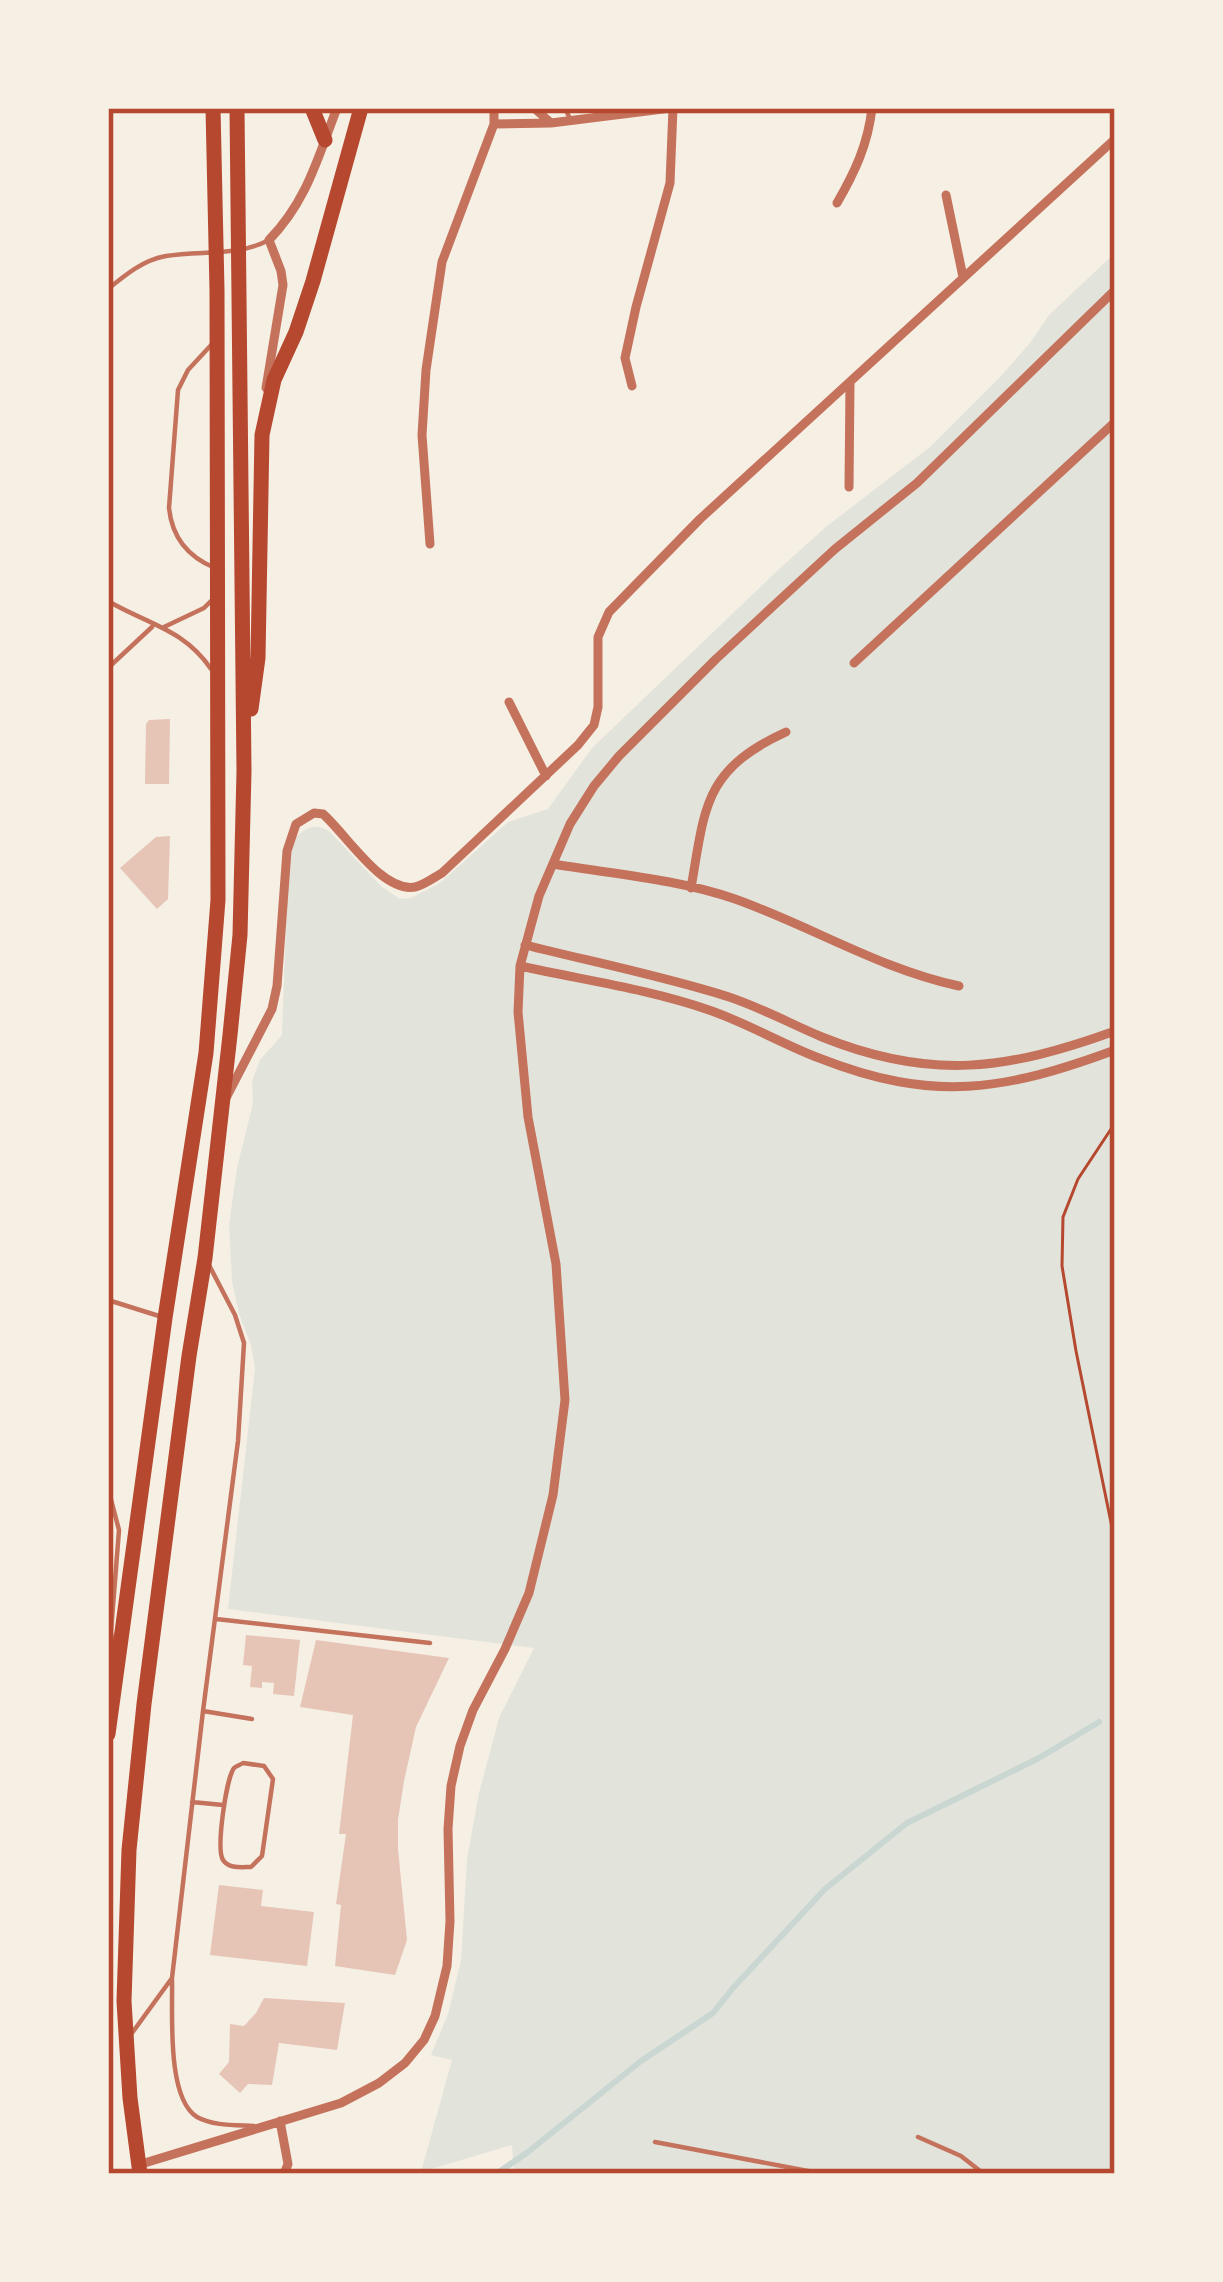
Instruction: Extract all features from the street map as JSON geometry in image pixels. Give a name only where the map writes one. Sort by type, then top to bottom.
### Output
[{"type":"highway","points":[[108,1733],[206,1053],[218,900],[213,108]]},
{"type":"highway","points":[[138,2170],[124,1961],[135,1778],[205,1258],[240,935],[244,771],[237,108]]},
{"type":"highway","points":[[311,108],[325,140]]},
{"type":"highway","points":[[244,771],[258,658],[262,435],[274,380],[309,294],[361,108]]},
{"type":"street","points":[[262,435],[283,285],[269,240],[304,193],[337,108]]},
{"type":"street","points":[[430,544],[422,435],[426,370],[442,262],[494,124],[494,108]]},
{"type":"street","points":[[534,108],[551,123]]},
{"type":"street","points":[[494,124],[551,123],[672,108],[670,183],[625,358],[632,386]]},
{"type":"street","points":[[837,202],[858,166],[872,108]]},
{"type":"street","points":[[221,1108],[272,1009],[286,850],[296,824],[314,813],[323,814],[384,879],[401,887],[419,886],[442,873],[594,725],[598,638],[609,612],[700,519],[1115,139]]},
{"type":"street","points":[[946,195],[963,278]]},
{"type":"street","points":[[138,2170],[340,2103],[379,2083],[424,2040],[435,2016],[449,1943],[451,1786],[473,1710],[529,1593],[553,1495],[565,1400],[556,1264],[528,1117],[518,1012],[525,946],[539,896],[570,824],[594,786],[638,734],[835,549],[932,469],[1115,290]]},
{"type":"street","points":[[849,487],[850,382]]},
{"type":"street","points":[[854,663],[1115,422]]},
{"type":"street","points":[[509,702],[546,776]]},
{"type":"street","points":[[691,888],[704,818],[718,782],[762,743],[786,732]]},
{"type":"street","points":[[553,864],[730,897],[923,978],[959,986]]},
{"type":"street","points":[[525,946],[728,997],[822,1037],[909,1064],[984,1066],[1028,1059],[1115,1031]]},
{"type":"street","points":[[520,966],[710,1010],[815,1057],[872,1078],[913,1085],[995,1084],[1054,1072],[1115,1050]]},
{"type":"street","points":[[815,1057],[822,1037]]},
{"type":"street","points":[[280,2121],[288,2164],[284,2174]]},
{"type":"lane","points":[[565,108],[571,121]]},
{"type":"lane","points":[[108,289],[163,256],[252,249],[269,240]]},
{"type":"lane","points":[[216,339],[188,370],[178,390],[169,508],[171,524],[188,552],[218,569]]},
{"type":"lane","points":[[164,627],[204,608],[216,594]]},
{"type":"lane","points":[[108,601],[164,627],[199,652],[218,679]]},
{"type":"lane","points":[[108,668],[154,626]]},
{"type":"lane","points":[[205,1258],[235,1315],[244,1343],[244,1364],[172,1978],[175,2065],[182,2101],[189,2111],[210,2122],[263,2126]]},
{"type":"lane","points":[[108,1300],[165,1318]]},
{"type":"lane","points":[[108,1488],[119,1530],[111,1632],[115,1677]]},
{"type":"lane","points":[[216,1619],[430,1643]]},
{"type":"lane","points":[[203,1711],[252,1719]]},
{"type":"lane","points":[[238,1764],[268,1769],[273,1779],[262,1856],[255,1866],[232,1867],[223,1859],[224,1806],[238,1764]]},
{"type":"lane","points":[[192,1802],[224,1806]]},
{"type":"lane","points":[[126,2042],[172,1978]]},
{"type":"lane","points":[[918,2138],[961,2156],[984,2174]]},
{"type":"lane","points":[[655,2142],[824,2174]]},
{"type":"path","points":[[1115,1123],[1078,1178],[1064,1217],[1062,1266],[1115,1542]]},
{"type":"shaded area","points":[[1115,253],[1115,2174],[514,2174],[512,2145],[421,2172],[452,2060],[431,2055],[448,2014],[461,1961],[467,1859],[479,1793],[499,1718],[534,1648],[228,1609],[255,1368],[232,1281],[229,1225],[253,1103],[252,1081],[260,1060],[282,1035],[292,842],[309,828],[323,828],[382,887],[400,899],[411,898],[440,883],[508,822],[548,809],[592,748],[827,526],[930,447],[1001,376],[1049,315]]},
{"type":"building","points":[[170,719],[169,784],[145,784],[146,724]]},
{"type":"building","points":[[170,836],[168,899],[157,909],[120,868],[156,837]]},
{"type":"building","points":[[246,1635],[300,1640],[294,1696],[273,1694],[274,1683],[250,1687],[252,1666],[243,1665]]},
{"type":"building","points":[[316,1640],[449,1658],[416,1727],[404,1781],[398,1849],[407,1940],[395,1975],[335,1966],[341,1905],[336,1904],[346,1834],[339,1834],[353,1715],[300,1707]]},
{"type":"building","points":[[219,1885],[263,1890],[261,1906],[314,1912],[307,1966],[210,1955]]},
{"type":"building","points":[[264,1998],[345,2003],[337,2050],[279,2043],[272,2085],[248,2084],[240,2093],[219,2074],[229,2062],[230,2024],[244,2026]]},
{"type":"waterway","points":[[496,2174],[641,2061],[713,2013],[825,1889],[907,1823],[1039,1758],[1099,1722]]}]
